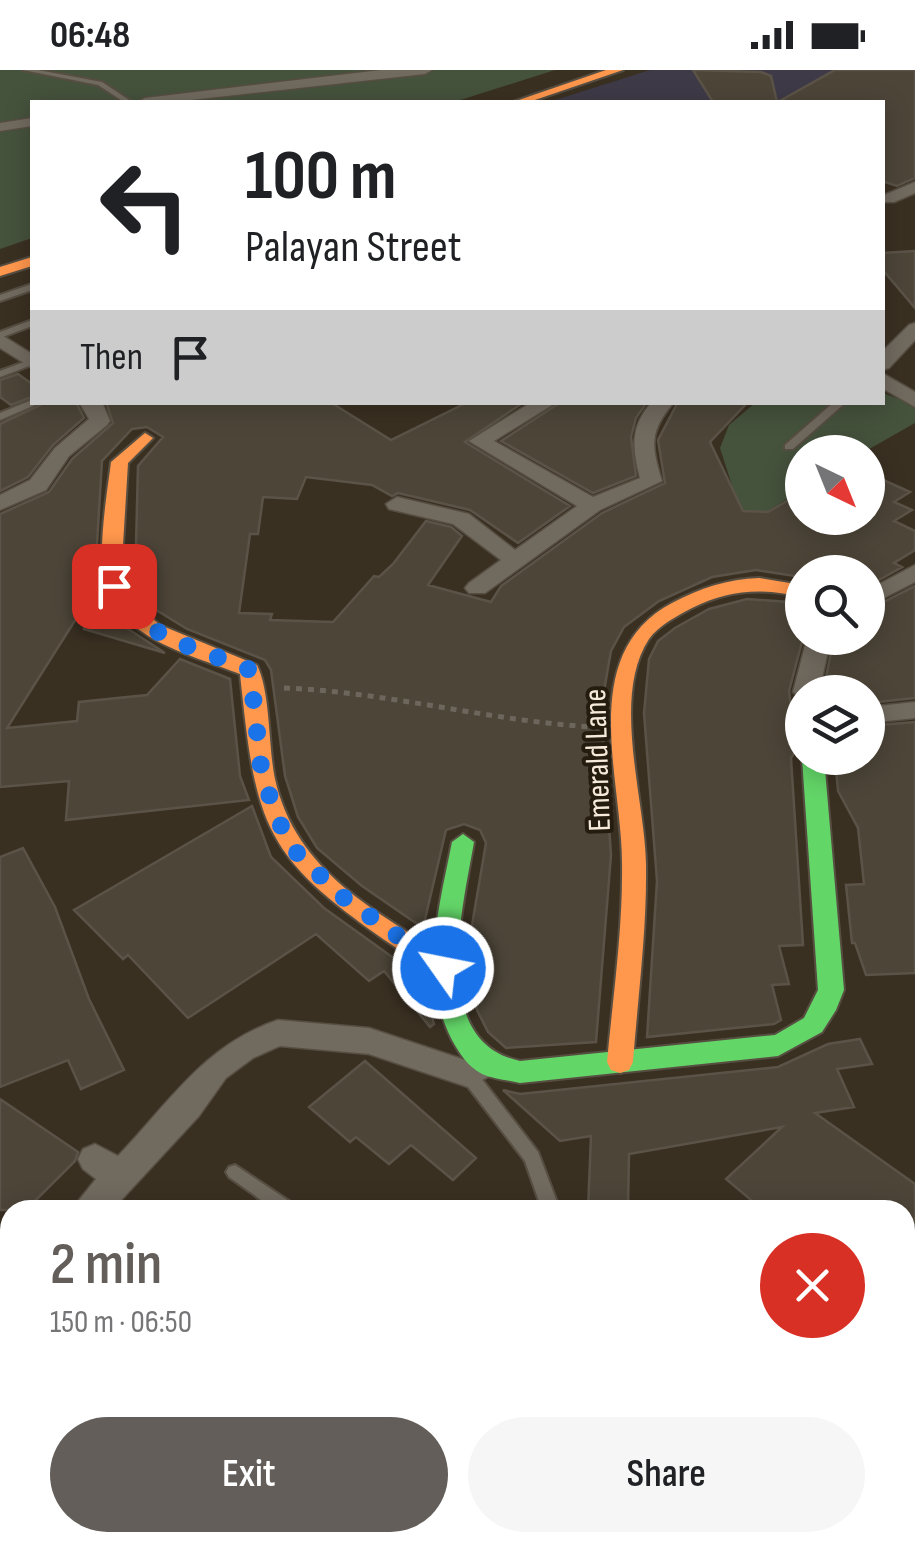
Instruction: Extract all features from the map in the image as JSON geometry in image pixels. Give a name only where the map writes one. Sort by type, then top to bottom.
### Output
[{"type":"street","points":[[160,100],[426,70]]},
{"type":"street","points":[[525,100],[617,70]]},
{"type":"street","points":[[0,127],[30,122]]},
{"type":"street","points":[[888,199],[915,186]]},
{"type":"street","points":[[0,272],[30,263]]},
{"type":"street","points":[[885,362],[907,350],[915,329]]},
{"type":"street","points":[[0,337],[30,360]]},
{"type":"street","points":[[885,381],[915,401]]},
{"type":"street","points":[[0,503],[47,477],[62,452],[100,421],[96,405]]},
{"type":"street","points":[[542,405],[478,441],[592,505]]},
{"type":"street","points":[[478,588],[592,505],[651,482],[641,444],[642,428],[661,405]]},
{"type":"street","points":[[145,438],[120,462],[114,586],[126,608],[174,640],[250,670],[262,776],[288,844],[340,895],[443,968]]},
{"type":"street","points":[[396,504],[461,520],[516,562]]},
{"type":"street","points":[[885,590],[915,572]]},
{"type":"street","name":"Emerald Lane","points":[[620,1062],[634,857],[624,728],[629,662],[638,640],[654,623],[701,595],[731,584],[773,582],[785,586]]},
{"type":"street","points":[[885,713],[915,710]]},
{"type":"street","points":[[94,1200],[108,1169],[188,1106],[215,1069],[242,1048],[278,1033],[369,1041],[476,1069],[520,1072],[778,1045],[809,1033],[827,1014],[832,990],[814,775]]},
{"type":"street","points":[[462,842],[443,968],[460,1032],[476,1069]]},
{"type":"lane","points":[[26,70],[100,83],[125,100]]},
{"type":"lane","points":[[0,298],[30,288]]},
{"type":"lane","points":[[0,337],[30,325]]},
{"type":"lane","points":[[0,374],[30,363]]},
{"type":"lane","points":[[0,417],[30,405]]},
{"type":"lane","points":[[803,435],[838,405]]},
{"type":"lane","points":[[476,1069],[532,1157],[547,1200]]},
{"type":"lane","points":[[235,1172],[275,1200]]},
{"type":"path","points":[[255,688],[317,688],[508,722],[624,728]]},
{"type":"shaded area","points":[[650,70],[915,70],[884,100],[555,100]]},
{"type":"green space","points":[[0,70],[555,70],[460,100],[30,100],[30,239],[0,249]]},
{"type":"green space","points":[[885,394],[915,405],[915,423],[885,440],[885,435],[785,435],[785,500],[745,526],[720,448],[729,425],[753,405],[885,405]]},
{"type":"building","points":[[693,70],[761,72],[771,76],[777,100],[712,100]]},
{"type":"building","points":[[835,70],[915,70],[915,178],[897,186],[885,182],[885,100],[782,100]]},
{"type":"building","points":[[915,251],[915,308],[885,273],[885,253]]},
{"type":"building","points":[[18,374],[30,383],[30,398],[11,405],[0,397],[0,380]]},
{"type":"building","points":[[40,405],[78,405],[84,418],[53,445],[28,477],[0,491],[0,424]]},
{"type":"building","points":[[107,405],[335,405],[391,440],[462,405],[520,405],[465,442],[570,506],[518,543],[470,510],[398,493],[392,496],[372,485],[306,477],[297,499],[263,497],[258,534],[250,534],[239,613],[272,614],[270,620],[333,622],[374,576],[379,577],[393,564],[426,521],[451,527],[462,536],[428,585],[491,602],[501,586],[602,513],[665,483],[658,440],[676,405],[745,405],[710,442],[743,511],[768,512],[785,502],[785,535],[885,535],[885,481],[910,492],[894,502],[912,510],[894,521],[915,531],[915,550],[894,563],[902,567],[885,576],[885,555],[785,555],[785,574],[756,570],[712,577],[659,601],[624,627],[611,651],[601,708],[611,855],[596,1042],[506,1048],[488,1032],[477,1010],[471,984],[472,925],[486,843],[480,830],[464,824],[446,830],[423,928],[362,886],[317,848],[298,817],[285,776],[271,670],[265,660],[187,629],[153,608],[135,585],[138,466],[163,437],[147,427],[132,429],[102,461],[95,577],[105,607],[119,623],[165,653],[84,629],[86,603],[7,728],[77,721],[79,702],[147,695],[180,659],[230,679],[240,776],[249,800],[66,820],[69,781],[0,787],[0,514],[49,492],[72,459],[113,423]]},
{"type":"building","points":[[556,405],[645,405],[636,418],[631,437],[636,476],[593,493],[501,441]]},
{"type":"building","points":[[915,586],[915,698],[885,701],[885,675],[826,675],[831,655],[885,655],[885,601]]},
{"type":"building","points":[[747,599],[785,602],[785,655],[799,655],[793,675],[785,675],[785,775],[792,775],[803,945],[779,946],[789,984],[772,985],[781,1020],[774,1024],[647,1037],[657,881],[644,713],[649,659],[658,641],[709,609]]},
{"type":"building","points":[[915,722],[915,973],[866,975],[852,943],[846,885],[864,884],[858,828],[838,791],[837,775],[885,775],[885,725]]},
{"type":"building","points":[[252,806],[271,857],[324,908],[420,977],[434,1024],[430,1027],[384,971],[369,981],[316,934],[188,1018],[128,955],[123,959],[74,910]]},
{"type":"building","points":[[23,848],[55,907],[89,999],[124,1070],[81,1089],[68,1060],[0,1087],[0,857]]},
{"type":"building","points":[[860,1039],[872,1064],[837,1069],[854,1107],[815,1113],[915,1184],[915,1200],[751,1200],[726,1179],[782,1127],[629,1154],[628,1200],[588,1200],[591,1136],[560,1141],[503,1090],[520,1094],[778,1067],[828,1044]]},
{"type":"building","points":[[365,1061],[476,1158],[453,1180],[411,1145],[389,1164],[356,1137],[350,1142],[309,1107]]},
{"type":"building","points":[[0,1099],[78,1152],[75,1161],[36,1200],[0,1200]]},
{"type":"traffic: fast","points":[[463,842],[446,935],[445,979],[460,1030],[472,1052],[491,1066],[520,1072],[778,1045],[813,1025],[831,990],[814,775]]},
{"type":"traffic: slow","points":[[525,100],[617,70]]},
{"type":"traffic: slow","points":[[0,272],[30,262]]},
{"type":"traffic: slow","points":[[145,438],[120,462],[113,562],[115,586],[123,602],[136,617],[173,640],[250,670],[264,780],[287,842],[336,892],[443,967]]},
{"type":"traffic: slow","points":[[620,1062],[634,863],[622,714],[623,684],[630,658],[651,625],[705,595],[746,584],[785,587]]},
{"type":"route","points":[[114,586],[126,608],[142,622],[174,640],[250,670],[262,776],[288,844],[340,895],[443,968]]}]
